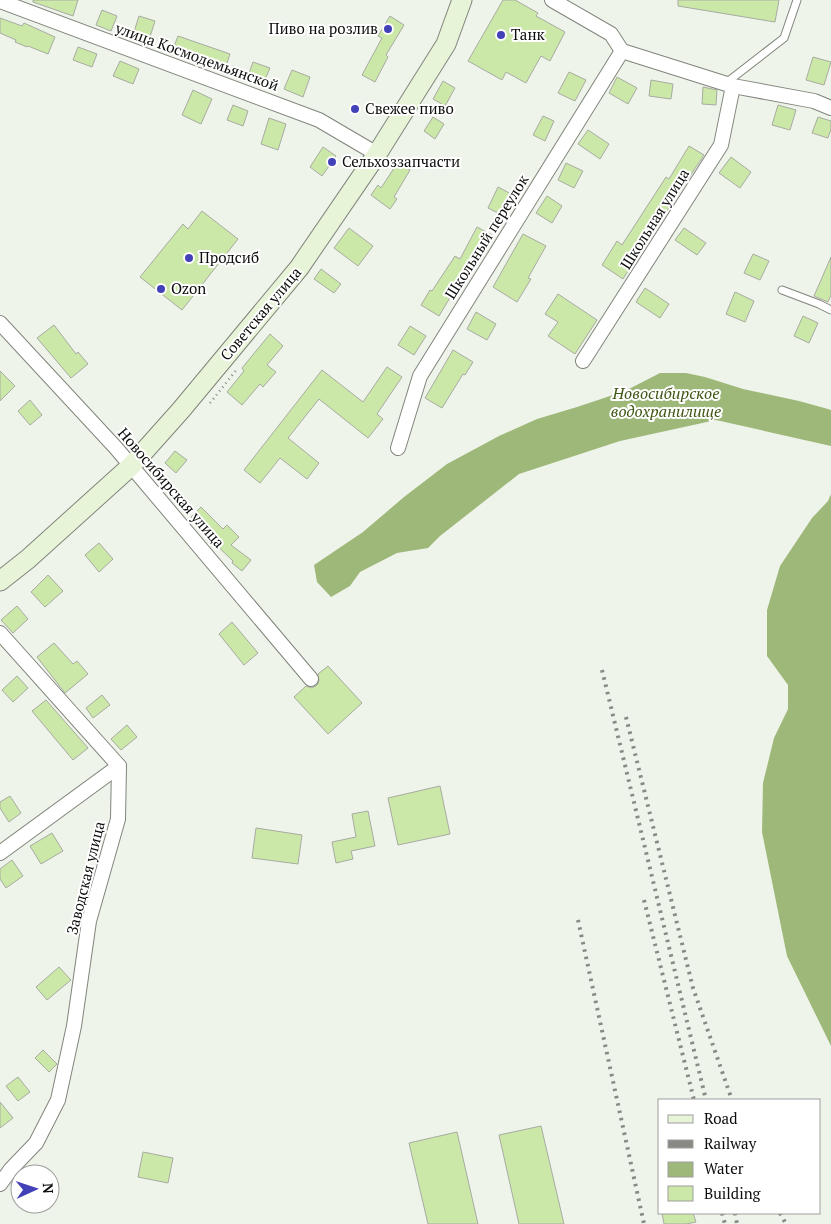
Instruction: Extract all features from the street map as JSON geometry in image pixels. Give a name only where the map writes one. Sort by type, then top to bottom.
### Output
[{"type":"main road","name":"Советская улица","points":[[0,581],[131,466],[181,410],[299,268],[377,154],[446,44],[462,0]]},
{"type":"street","points":[[552,0],[610,34],[622,51],[730,84],[814,102],[831,108]]},
{"type":"street","name":"улица Космодемьянской","points":[[0,1],[319,120],[377,154]]},
{"type":"street","name":"Школьный переулок","points":[[398,448],[420,376],[622,51]]},
{"type":"street","name":"Школьная улица","points":[[583,361],[721,145],[730,84]]},
{"type":"street","name":"Новосибирская улица","points":[[0,323],[131,466],[311,679]]},
{"type":"street","points":[[0,634],[119,766],[0,853]]},
{"type":"street","name":"Заводская улица","points":[[0,1184],[36,1143],[58,1100],[74,1026],[89,921],[118,819],[119,766]]},
{"type":"lane","points":[[730,84],[784,38],[797,0]]},
{"type":"lane","points":[[782,290],[831,310]]},
{"type":"water","name":"Новосибирское водохранилище","points":[[660,373],[686,373],[705,377],[743,389],[831,410],[831,446],[716,420],[620,441],[519,474],[440,536],[428,548],[397,553],[360,572],[350,586],[331,597],[317,582],[314,565],[363,532],[447,464],[499,436],[537,419],[625,391]]},
{"type":"water","points":[[831,494],[831,1046],[787,956],[762,832],[763,783],[774,738],[788,709],[788,685],[767,656],[767,610],[780,566],[812,518],[828,501]]},
{"type":"building","points":[[33,0],[78,0],[73,16],[33,2]]},
{"type":"building","points":[[503,0],[515,0],[538,13],[536,16],[565,32],[550,61],[541,56],[526,83],[506,72],[502,80],[468,61]]},
{"type":"building","points":[[678,0],[779,0],[775,22],[678,6]]},
{"type":"building","points":[[102,10],[117,16],[111,31],[96,25]]},
{"type":"building","points":[[139,16],[155,21],[149,40],[133,35]]},
{"type":"building","points":[[390,16],[404,25],[386,55],[388,57],[375,82],[362,75],[382,38],[378,36]]},
{"type":"building","points":[[0,18],[22,26],[24,23],[55,37],[48,54],[15,42],[16,40],[0,33]]},
{"type":"building","points":[[178,36],[230,54],[225,69],[173,49]]},
{"type":"building","points":[[78,47],[97,54],[92,67],[73,60]]},
{"type":"building","points":[[813,57],[831,62],[824,85],[806,80]]},
{"type":"building","points":[[120,61],[139,69],[133,84],[113,76]]},
{"type":"building","points":[[253,62],[270,68],[264,82],[248,76]]},
{"type":"building","points":[[292,70],[310,77],[303,97],[284,89]]},
{"type":"building","points":[[569,72],[586,80],[575,101],[558,93]]},
{"type":"building","points":[[617,77],[637,88],[628,104],[609,93]]},
{"type":"building","points":[[651,80],[673,84],[671,99],[649,96]]},
{"type":"building","points":[[443,81],[455,88],[445,106],[433,99]]},
{"type":"building","points":[[703,87],[717,90],[716,105],[702,104]]},
{"type":"building","points":[[193,90],[212,99],[201,124],[182,115]]},
{"type":"building","points":[[233,105],[248,111],[243,126],[227,120]]},
{"type":"building","points":[[778,105],[796,110],[790,130],[772,125]]},
{"type":"building","points":[[543,116],[554,121],[545,141],[533,135]]},
{"type":"building","points":[[433,117],[444,124],[435,139],[424,131]]},
{"type":"building","points":[[818,117],[831,121],[828,138],[812,133]]},
{"type":"building","points":[[269,118],[286,124],[278,150],[261,144]]},
{"type":"building","points":[[588,130],[609,144],[600,159],[578,144]]},
{"type":"building","points":[[689,146],[704,155],[623,279],[602,265],[617,241],[622,245],[666,177],[669,179]]},
{"type":"building","points":[[323,147],[336,156],[322,176],[310,167]]},
{"type":"building","points":[[731,157],[751,172],[740,188],[719,173]]},
{"type":"building","points":[[398,162],[410,170],[394,197],[397,199],[390,209],[371,195],[378,185],[381,188]]},
{"type":"building","points":[[566,163],[583,171],[574,188],[558,180]]},
{"type":"building","points":[[498,187],[513,195],[502,215],[488,208]]},
{"type":"building","points":[[547,196],[562,206],[552,223],[536,213]]},
{"type":"building","name":"Продсиб","points":[[202,211],[238,239],[182,310],[140,277],[183,224],[188,229]]},
{"type":"building","points":[[477,227],[492,235],[439,316],[421,305],[455,256],[460,259]]},
{"type":"building","points":[[349,228],[373,246],[358,266],[334,248]]},
{"type":"building","points":[[684,228],[706,243],[697,255],[675,240]]},
{"type":"building","points":[[523,234],[546,246],[528,278],[531,279],[517,302],[493,287]]},
{"type":"building","points":[[753,254],[769,261],[760,280],[744,273]]},
{"type":"building","points":[[831,257],[831,295],[828,302],[814,296]]},
{"type":"building","points":[[321,269],[341,284],[334,293],[314,279]]},
{"type":"building","points":[[645,288],[669,304],[660,318],[636,302]]},
{"type":"building","points":[[735,292],[754,301],[745,322],[726,314]]},
{"type":"building","points":[[558,294],[597,320],[575,354],[548,336],[558,322],[545,314]]},
{"type":"building","points":[[476,312],[496,324],[487,340],[467,329]]},
{"type":"building","points":[[803,316],[818,323],[809,343],[794,336]]},
{"type":"building","points":[[54,325],[76,354],[78,352],[88,364],[71,378],[37,338]]},
{"type":"building","points":[[410,326],[426,336],[414,355],[398,345]]},
{"type":"building","points":[[270,334],[283,346],[267,365],[276,372],[263,387],[260,384],[242,405],[227,392],[244,371],[242,368]]},
{"type":"building","points":[[453,350],[473,362],[465,375],[463,374],[442,408],[425,398]]},
{"type":"building","points":[[387,367],[402,377],[377,414],[383,419],[368,438],[319,399],[288,438],[319,463],[307,479],[280,458],[260,483],[244,470],[322,370],[363,402]]},
{"type":"building","points":[[0,371],[15,386],[0,401]]},
{"type":"building","points":[[30,400],[42,415],[30,425],[18,411]]},
{"type":"building","points":[[175,451],[187,460],[176,473],[165,463]]},
{"type":"building","points":[[201,507],[223,529],[227,525],[239,537],[231,545],[251,560],[242,571],[232,563],[233,561],[191,517]]},
{"type":"building","points":[[99,543],[113,559],[99,572],[85,555]]},
{"type":"building","points":[[48,575],[63,591],[45,607],[31,592]]},
{"type":"building","points":[[17,606],[28,619],[13,633],[1,620]]},
{"type":"building","points":[[232,622],[258,653],[244,665],[219,634]]},
{"type":"building","points":[[54,643],[73,664],[77,661],[88,674],[65,693],[37,657]]},
{"type":"building","points":[[328,666],[362,703],[328,734],[294,697],[306,686],[312,688],[317,685],[319,681],[318,674]]},
{"type":"building","points":[[17,676],[28,688],[13,702],[2,690]]},
{"type":"building","points":[[102,695],[110,705],[93,718],[86,708]]},
{"type":"building","points":[[46,700],[88,748],[73,760],[32,711]]},
{"type":"building","points":[[127,725],[137,737],[121,750],[111,739]]},
{"type":"building","points":[[440,786],[450,834],[398,845],[388,798]]},
{"type":"building","points":[[10,796],[21,813],[9,822],[0,808],[0,802]]},
{"type":"building","points":[[368,811],[375,846],[351,851],[353,859],[336,863],[332,842],[356,837],[352,814]]},
{"type":"building","points":[[256,828],[302,835],[298,864],[252,858]]},
{"type":"building","points":[[52,833],[63,851],[41,864],[30,846]]},
{"type":"building","points":[[12,860],[23,876],[6,888],[0,879],[0,869]]},
{"type":"building","points":[[59,967],[71,980],[47,1000],[36,987]]},
{"type":"building","points":[[43,1050],[57,1064],[49,1072],[35,1058]]},
{"type":"building","points":[[18,1077],[30,1092],[18,1101],[6,1086]]},
{"type":"building","points":[[0,1102],[13,1118],[0,1128]]},
{"type":"building","points":[[541,1126],[564,1224],[519,1224],[499,1135]]},
{"type":"building","points":[[457,1132],[478,1224],[428,1224],[409,1143]]},
{"type":"building","points":[[143,1152],[173,1158],[168,1183],[138,1177]]},
{"type":"building","points":[[662,1214],[693,1214],[696,1222],[686,1224],[664,1224]]},
{"type":"railway","points":[[602,670],[706,1099]]},
{"type":"railway","points":[[626,717],[693,988],[732,1099]]},
{"type":"railway","points":[[644,900],[694,1099]]},
{"type":"railway","points":[[578,920],[644,1224]]},
{"type":"railway","points":[[722,1214],[725,1224]]},
{"type":"railway","points":[[735,1214],[737,1224]]},
{"type":"railway","points":[[781,1214],[786,1224]]},
{"type":"place","name":"Пиво на розлив","points":[[388,29]]},
{"type":"place","name":"Танк","points":[[501,35]]},
{"type":"place","name":"Свежее пиво","points":[[355,109]]},
{"type":"place","name":"Сельхоззапчасти","points":[[332,162]]},
{"type":"place","name":"Продсиб","points":[[189,258]]},
{"type":"place","name":"Ozon","points":[[161,289]]}]
